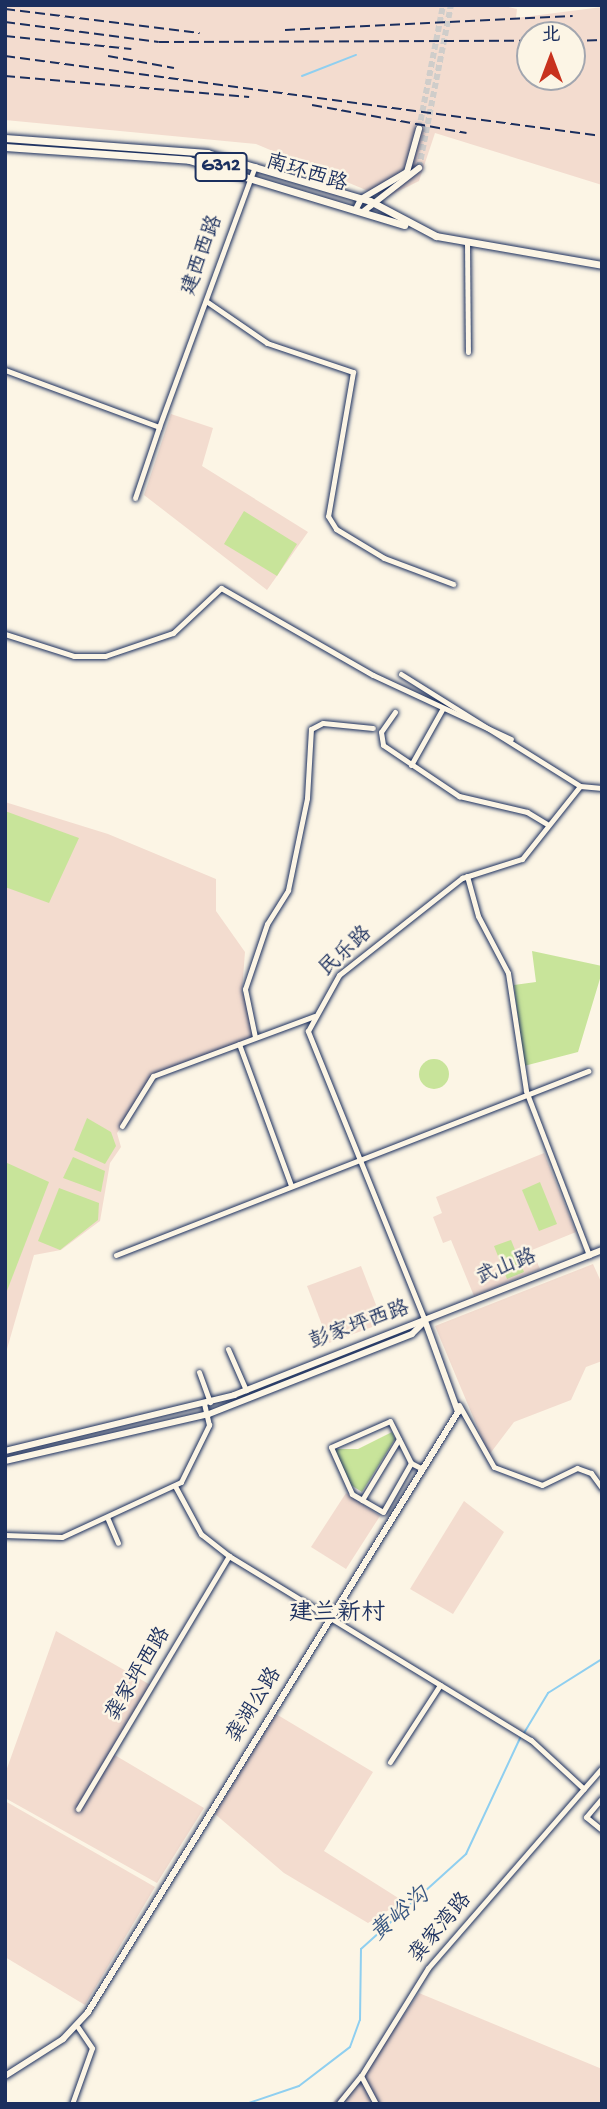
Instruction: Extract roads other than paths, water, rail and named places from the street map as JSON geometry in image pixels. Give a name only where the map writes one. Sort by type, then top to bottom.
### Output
[{"type":"highway","name":"南环西路","points":[[5,138],[178,148],[255,166]]},
{"type":"highway","name":"南环西路","points":[[5,147],[189,160],[360,210],[428,233]]},
{"type":"highway","name":"G312","points":[[255,166],[370,201],[428,233],[602,265]]},
{"type":"main road","points":[[360,210],[361,199],[407,172],[419,129]]},
{"type":"main road","points":[[360,210],[370,201],[415,177],[419,168]]},
{"type":"main road","name":"武山路","points":[[425,1321],[602,1250]]},
{"type":"main road","points":[[425,1321],[459,1405]]},
{"type":"main road","name":"彭家坪西路","points":[[5,1451],[207,1403],[425,1321]]},
{"type":"main road","name":"彭家坪西路","points":[[5,1461],[209,1414],[412,1334],[425,1321]]},
{"type":"main road","name":"龚湖公路","points":[[5,2076],[78,2027],[423,1469],[459,1405]]},
{"type":"street","name":"建西西路","points":[[135,498],[255,166]]},
{"type":"street","points":[[467,242],[468,352]]},
{"type":"street","points":[[206,300],[267,343],[353,372],[328,516],[337,529],[384,558],[453,584]]},
{"type":"street","points":[[5,370],[159,428]]},
{"type":"street","points":[[5,634],[74,656],[105,656],[173,633],[222,588],[443,708],[511,739]]},
{"type":"street","points":[[401,674],[511,739],[580,786],[602,788]]},
{"type":"street","points":[[411,765],[443,708]]},
{"type":"street","points":[[395,712],[380,739],[411,765],[459,796],[527,812],[547,824]]},
{"type":"street","points":[[255,1037],[245,989],[267,924],[288,890],[307,798],[311,729],[323,723],[373,728]]},
{"type":"street","name":"民乐路","points":[[425,1321],[361,1158],[308,1040],[316,1015],[339,975],[467,876],[522,859],[547,824],[580,786]]},
{"type":"street","points":[[467,876],[478,916],[508,974],[526,1091],[589,1255]]},
{"type":"street","points":[[122,1126],[153,1076],[316,1015]]},
{"type":"street","points":[[239,1044],[291,1185]]},
{"type":"street","points":[[116,1255],[526,1091],[588,1071]]},
{"type":"street","points":[[228,1349],[246,1390]]},
{"type":"street","points":[[5,1535],[46,1540],[107,1517],[175,1486],[188,1474],[209,1414],[199,1372]]},
{"type":"street","points":[[459,1405],[494,1466],[542,1485],[577,1468],[591,1473],[602,1488]]},
{"type":"street","points":[[411,1463],[383,1512],[352,1494],[331,1447],[390,1421],[411,1463],[423,1469]]},
{"type":"street","points":[[362,1500],[399,1439]]},
{"type":"street","points":[[175,1486],[201,1534],[229,1556],[519,1732],[584,1788]]},
{"type":"street","points":[[107,1517],[118,1544]]},
{"type":"street","name":"龚家坪西路","points":[[78,1810],[229,1556]]},
{"type":"street","points":[[390,1762],[440,1685]]},
{"type":"street","name":"龚家湾路","points":[[338,2104],[361,2076],[428,1968],[602,1768]]},
{"type":"street","points":[[602,1798],[586,1817],[602,1830]]},
{"type":"street","points":[[72,2104],[92,2048],[78,2027]]},
{"type":"street","points":[[361,2076],[376,2104]]},
{"type":"waterway","points":[[302,76],[356,55]]},
{"type":"waterway","points":[[524,1733],[548,1693],[602,1659]]},
{"type":"waterway","name":"黄峪沟","points":[[246,2104],[299,2086],[350,2047],[360,2020],[361,1949],[466,1854],[520,1738]]},
{"type":"tunnel","points":[[419,129],[443,5]]},
{"type":"tunnel","points":[[419,168],[451,5]]},
{"type":"railway","points":[[5,9],[200,33]]},
{"type":"railway","points":[[285,30],[573,16]]},
{"type":"railway","points":[[5,22],[159,42],[516,41]]},
{"type":"railway","points":[[5,36],[131,49]]},
{"type":"railway","points":[[586,41],[602,40]]},
{"type":"railway","points":[[5,56],[602,136]]},
{"type":"railway","points":[[108,56],[174,68]]},
{"type":"railway","points":[[5,76],[249,97]]},
{"type":"railway","points":[[312,105],[466,133]]},
{"type":"district","name":"建兰新村","points":[[337,1615]]}]
